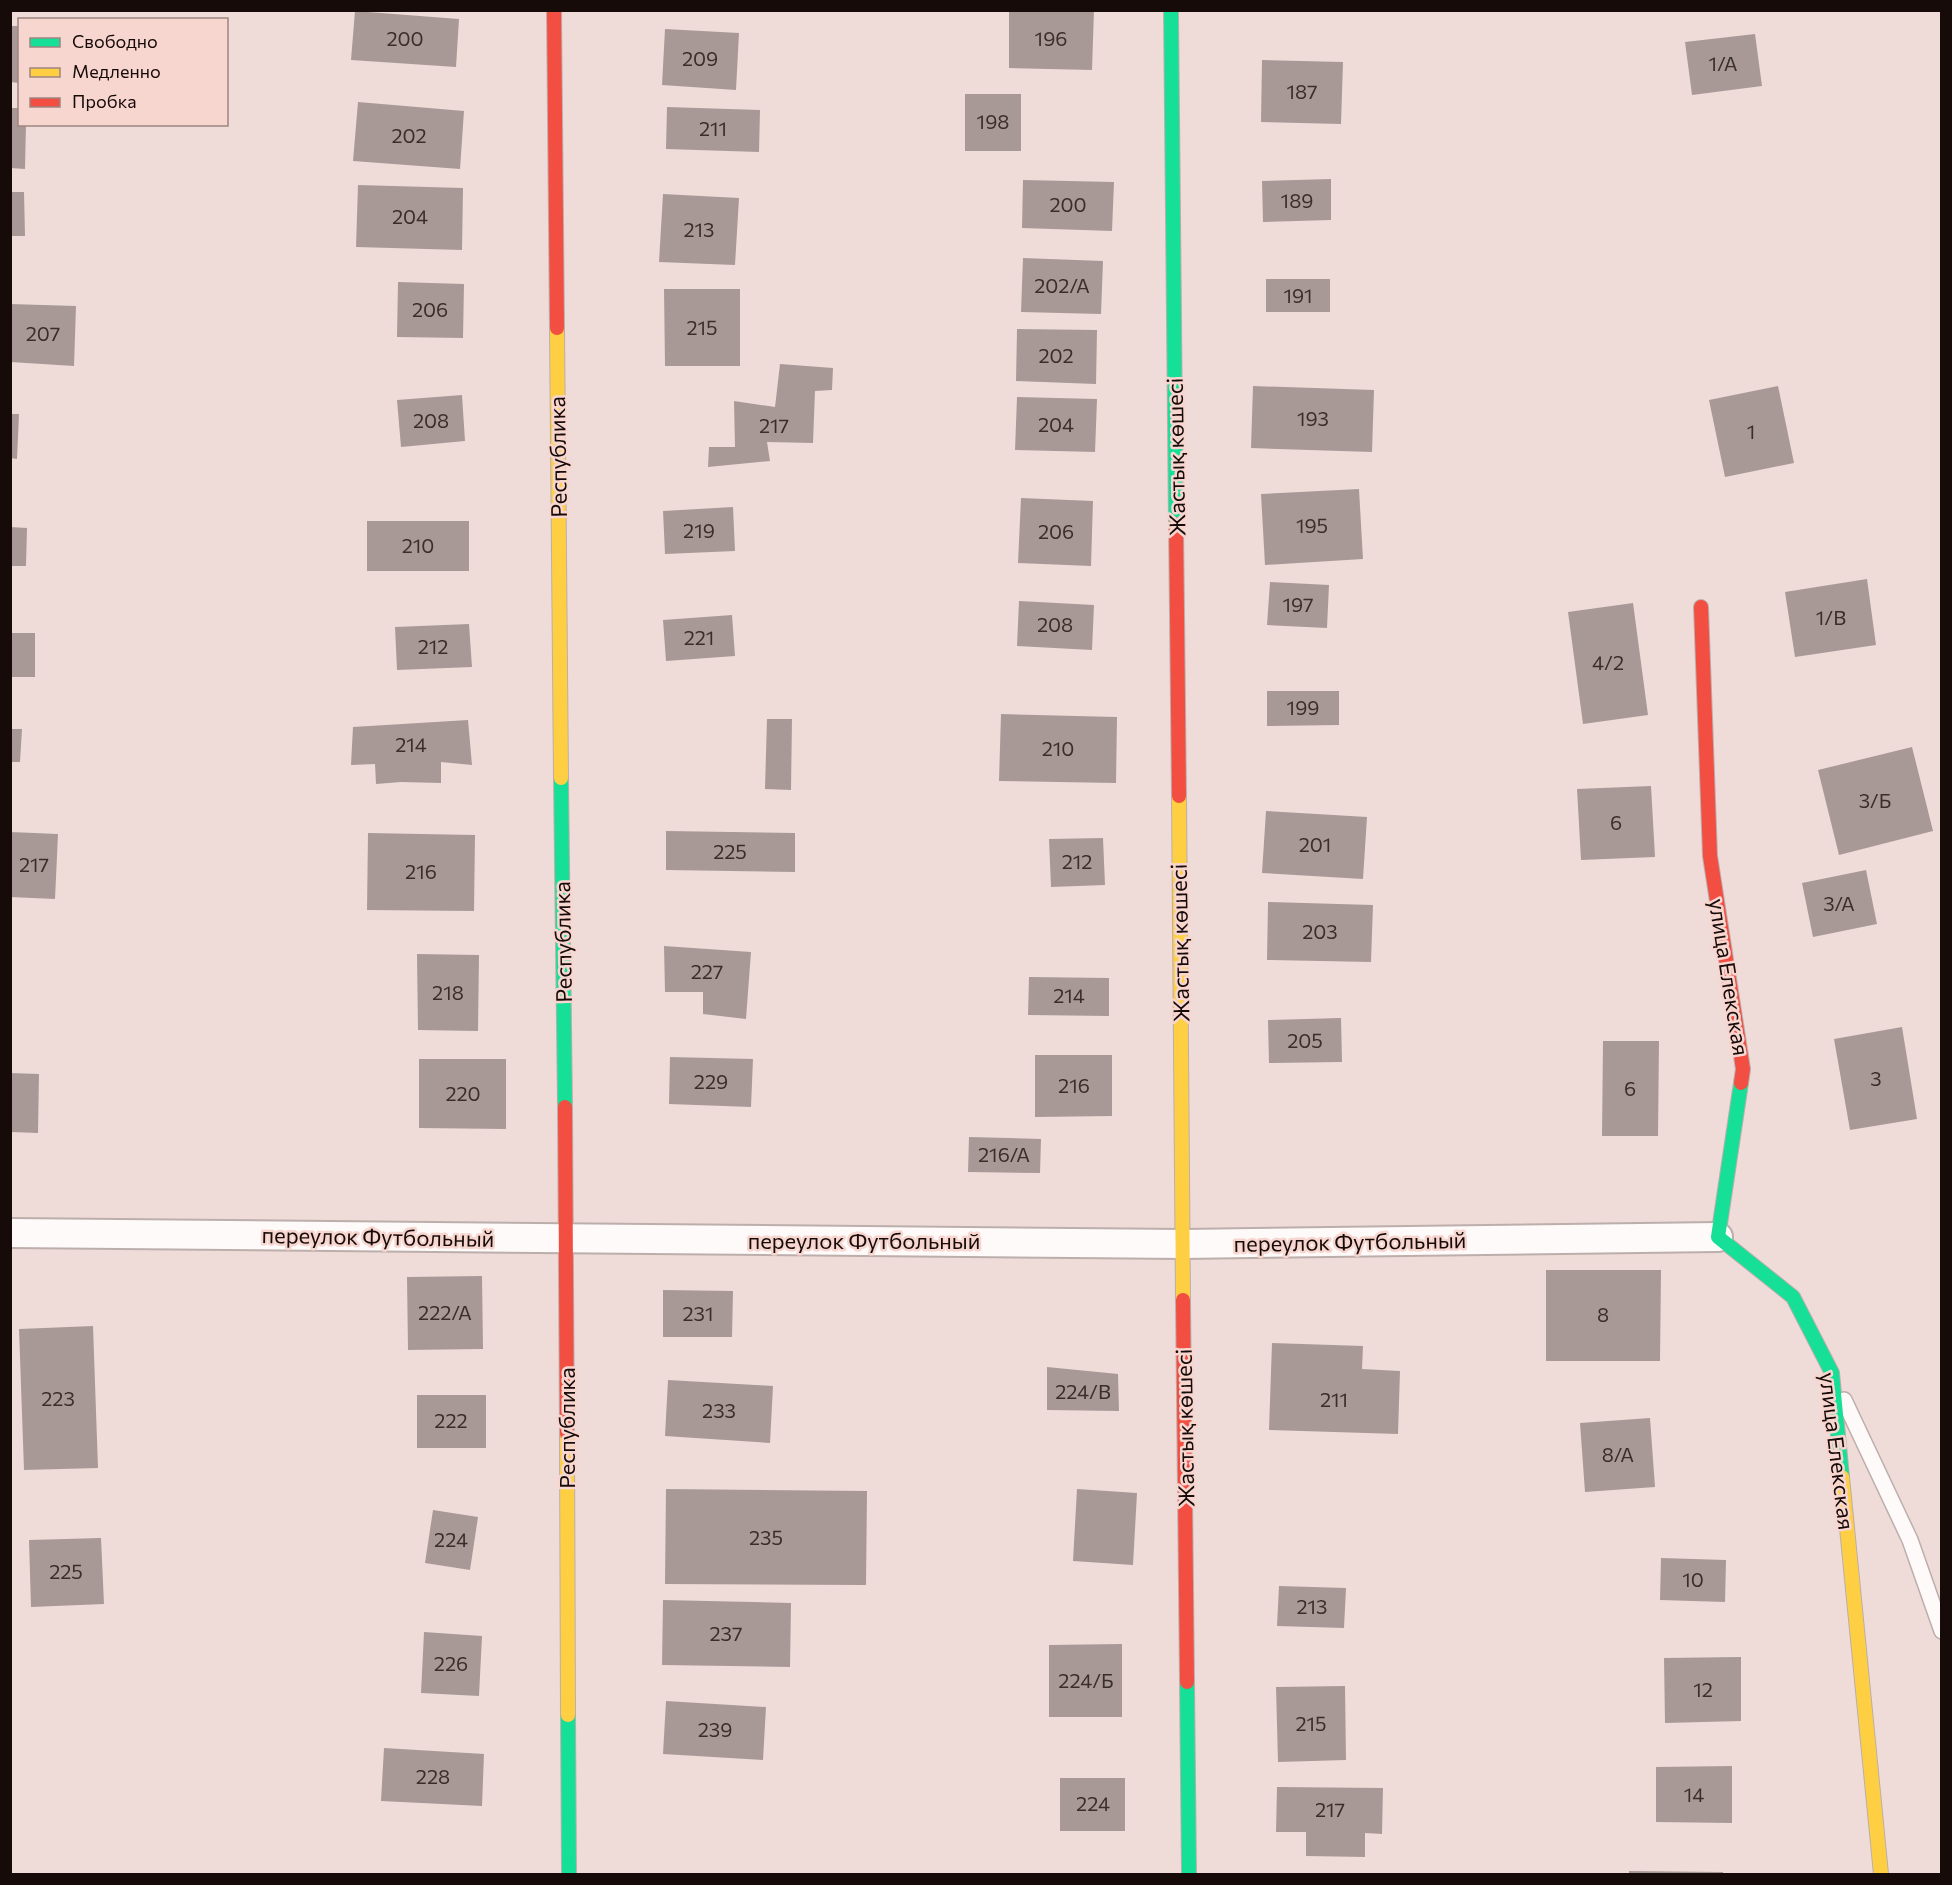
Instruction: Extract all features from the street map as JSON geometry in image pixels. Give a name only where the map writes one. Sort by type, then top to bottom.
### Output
[{"type":"street","name":"Республика","points":[[554,10],[566,1239],[569,1875]]},
{"type":"street","name":"Жастық көшесі","points":[[1171,10],[1189,1875]]},
{"type":"street","name":"улица Елекская","points":[[1701,607],[1710,856],[1743,1069],[1718,1237],[1793,1297],[1832,1373],[1881,1875]]},
{"type":"street","name":"переулок Футбольный","points":[[10,1233],[1183,1244],[1718,1237]]},
{"type":"lane","points":[[1832,1373],[1910,1539],[1941,1632]]},
{"type":"building","points":[[1009,10],[1094,10],[1092,70],[1009,68]]},
{"type":"building","points":[[355,11],[459,19],[456,67],[351,60]]},
{"type":"building","points":[[10,26],[18,26],[18,83],[10,82]]},
{"type":"building","points":[[665,29],[739,33],[736,90],[662,85]]},
{"type":"building","points":[[1755,34],[1762,86],[1692,95],[1685,42]]},
{"type":"building","points":[[1262,60],[1343,62],[1341,124],[1261,122]]},
{"type":"building","points":[[965,94],[1021,94],[1021,151],[965,151]]},
{"type":"building","points":[[358,102],[464,111],[460,169],[353,161]]},
{"type":"building","points":[[667,107],[760,110],[759,152],[666,149]]},
{"type":"building","points":[[10,108],[18,108],[18,126],[26,126],[25,169],[10,168]]},
{"type":"building","points":[[1331,179],[1331,220],[1263,222],[1262,181]]},
{"type":"building","points":[[1023,180],[1114,182],[1112,231],[1022,228]]},
{"type":"building","points":[[358,185],[463,188],[462,250],[356,247]]},
{"type":"building","points":[[10,192],[24,192],[25,236],[10,236]]},
{"type":"building","points":[[663,194],[739,198],[735,265],[659,262]]},
{"type":"building","points":[[1023,258],[1103,261],[1101,314],[1021,312]]},
{"type":"building","points":[[1266,279],[1330,279],[1330,312],[1266,312]]},
{"type":"building","points":[[398,282],[464,284],[463,338],[397,337]]},
{"type":"building","points":[[664,289],[740,289],[740,366],[665,366]]},
{"type":"building","points":[[10,304],[76,306],[74,366],[10,362]]},
{"type":"building","points":[[1017,329],[1097,330],[1096,384],[1016,381]]},
{"type":"building","points":[[780,364],[833,368],[832,390],[815,391],[813,443],[767,442],[770,461],[708,467],[709,447],[735,447],[734,401],[775,407]]},
{"type":"building","points":[[1253,386],[1374,390],[1372,452],[1251,448]]},
{"type":"building","points":[[1778,386],[1794,463],[1725,477],[1709,400]]},
{"type":"building","points":[[462,395],[465,441],[401,447],[397,400]]},
{"type":"building","points":[[1017,397],[1097,399],[1095,452],[1015,450]]},
{"type":"building","points":[[10,414],[19,414],[17,459],[10,458]]},
{"type":"building","points":[[1359,489],[1363,559],[1265,565],[1261,494]]},
{"type":"building","points":[[1021,498],[1093,501],[1091,566],[1018,563]]},
{"type":"building","points":[[733,507],[735,551],[665,554],[663,511]]},
{"type":"building","points":[[367,521],[469,521],[469,571],[367,571]]},
{"type":"building","points":[[10,527],[27,528],[26,566],[10,566]]},
{"type":"building","points":[[1867,579],[1876,645],[1795,657],[1785,592]]},
{"type":"building","points":[[1270,582],[1329,585],[1327,628],[1267,625]]},
{"type":"building","points":[[1019,601],[1094,605],[1092,650],[1017,646]]},
{"type":"building","points":[[1633,603],[1648,715],[1583,724],[1568,612]]},
{"type":"building","points":[[732,615],[735,656],[666,661],[663,620]]},
{"type":"building","points":[[469,624],[472,667],[397,670],[395,627]]},
{"type":"building","points":[[10,633],[35,633],[35,677],[10,677]]},
{"type":"building","points":[[1267,691],[1339,691],[1339,725],[1267,726]]},
{"type":"building","points":[[1001,714],[1117,717],[1116,783],[999,781]]},
{"type":"building","points":[[767,719],[792,719],[791,790],[765,789]]},
{"type":"building","points":[[468,720],[472,765],[441,762],[441,783],[376,784],[375,764],[351,765],[353,727]]},
{"type":"building","points":[[10,729],[22,729],[20,762],[10,762]]},
{"type":"building","points":[[1912,747],[1933,831],[1839,855],[1818,770]]},
{"type":"building","points":[[1651,786],[1655,857],[1581,860],[1577,789]]},
{"type":"building","points":[[1266,811],[1367,817],[1363,879],[1262,873]]},
{"type":"building","points":[[666,831],[795,833],[795,872],[666,870]]},
{"type":"building","points":[[10,832],[58,834],[55,899],[10,897]]},
{"type":"building","points":[[368,833],[475,835],[474,911],[367,910]]},
{"type":"building","points":[[1103,838],[1105,885],[1051,887],[1049,839]]},
{"type":"building","points":[[1866,870],[1877,924],[1813,937],[1802,883]]},
{"type":"building","points":[[1268,902],[1373,905],[1371,962],[1267,960]]},
{"type":"building","points":[[664,946],[751,952],[746,1019],[703,1014],[703,992],[665,992]]},
{"type":"building","points":[[417,954],[479,955],[478,1031],[418,1030]]},
{"type":"building","points":[[1029,977],[1109,978],[1109,1016],[1028,1015]]},
{"type":"building","points":[[1341,1018],[1342,1062],[1269,1063],[1268,1020]]},
{"type":"building","points":[[1902,1027],[1917,1119],[1850,1130],[1834,1039]]},
{"type":"building","points":[[1603,1041],[1659,1041],[1658,1136],[1602,1136]]},
{"type":"building","points":[[1035,1055],[1112,1055],[1112,1116],[1035,1117]]},
{"type":"building","points":[[670,1057],[753,1059],[751,1107],[669,1104]]},
{"type":"building","points":[[419,1059],[506,1059],[506,1129],[419,1128]]},
{"type":"building","points":[[10,1073],[39,1074],[38,1133],[10,1132]]},
{"type":"building","points":[[969,1137],[1041,1139],[1040,1173],[968,1172]]},
{"type":"building","points":[[1546,1270],[1661,1270],[1660,1361],[1546,1361]]},
{"type":"building","points":[[482,1276],[483,1349],[408,1350],[407,1277]]},
{"type":"building","points":[[663,1290],[733,1291],[732,1337],[663,1337]]},
{"type":"building","points":[[93,1326],[98,1468],[24,1470],[19,1329]]},
{"type":"building","points":[[1272,1343],[1363,1346],[1362,1369],[1400,1371],[1398,1434],[1269,1430]]},
{"type":"building","points":[[1047,1367],[1118,1374],[1119,1411],[1047,1410]]},
{"type":"building","points":[[668,1380],[773,1386],[770,1443],[665,1436]]},
{"type":"building","points":[[417,1395],[486,1395],[486,1448],[417,1448]]},
{"type":"building","points":[[1650,1418],[1655,1487],[1585,1492],[1580,1423]]},
{"type":"building","points":[[666,1489],[867,1491],[866,1585],[665,1584]]},
{"type":"building","points":[[1077,1489],[1137,1493],[1133,1565],[1073,1561]]},
{"type":"building","points":[[433,1510],[478,1517],[470,1570],[425,1563]]},
{"type":"building","points":[[101,1538],[104,1604],[31,1607],[29,1540]]},
{"type":"building","points":[[1661,1558],[1726,1560],[1725,1602],[1660,1600]]},
{"type":"building","points":[[1279,1586],[1346,1588],[1344,1628],[1277,1626]]},
{"type":"building","points":[[663,1600],[791,1603],[790,1667],[662,1665]]},
{"type":"building","points":[[424,1632],[482,1636],[479,1696],[421,1693]]},
{"type":"building","points":[[1122,1644],[1122,1717],[1049,1717],[1049,1645]]},
{"type":"building","points":[[1741,1657],[1741,1721],[1665,1723],[1664,1658]]},
{"type":"building","points":[[1345,1686],[1346,1760],[1278,1762],[1276,1687]]},
{"type":"building","points":[[666,1701],[766,1707],[763,1760],[663,1754]]},
{"type":"building","points":[[384,1748],[484,1754],[482,1806],[381,1801]]},
{"type":"building","points":[[1732,1766],[1732,1823],[1656,1822],[1656,1767]]},
{"type":"building","points":[[1060,1778],[1125,1778],[1125,1831],[1060,1831]]},
{"type":"building","points":[[1277,1787],[1383,1788],[1382,1834],[1365,1833],[1365,1857],[1306,1856],[1306,1832],[1276,1832]]},
{"type":"building","points":[[1629,1871],[1723,1872],[1723,1874],[1629,1874]]},
{"type":"traffic: fast","points":[[1171,10],[1176,524]]},
{"type":"traffic: fast","points":[[561,778],[565,1107]]},
{"type":"traffic: fast","points":[[1741,1083],[1718,1237],[1793,1297],[1832,1373],[1842,1477]]},
{"type":"traffic: fast","points":[[1187,1682],[1189,1874]]},
{"type":"traffic: fast","points":[[568,1715],[569,1874]]},
{"type":"traffic: slow","points":[[557,328],[561,778]]},
{"type":"traffic: slow","points":[[1179,796],[1183,1300]]},
{"type":"traffic: slow","points":[[567,1434],[568,1715]]},
{"type":"traffic: slow","points":[[1842,1477],[1881,1874]]},
{"type":"traffic: jam","points":[[554,10],[557,328]]},
{"type":"traffic: jam","points":[[1176,524],[1179,796]]},
{"type":"traffic: jam","points":[[1701,607],[1710,856],[1743,1069],[1741,1083]]},
{"type":"traffic: jam","points":[[565,1107],[567,1434]]},
{"type":"traffic: jam","points":[[1183,1300],[1187,1682]]}]
